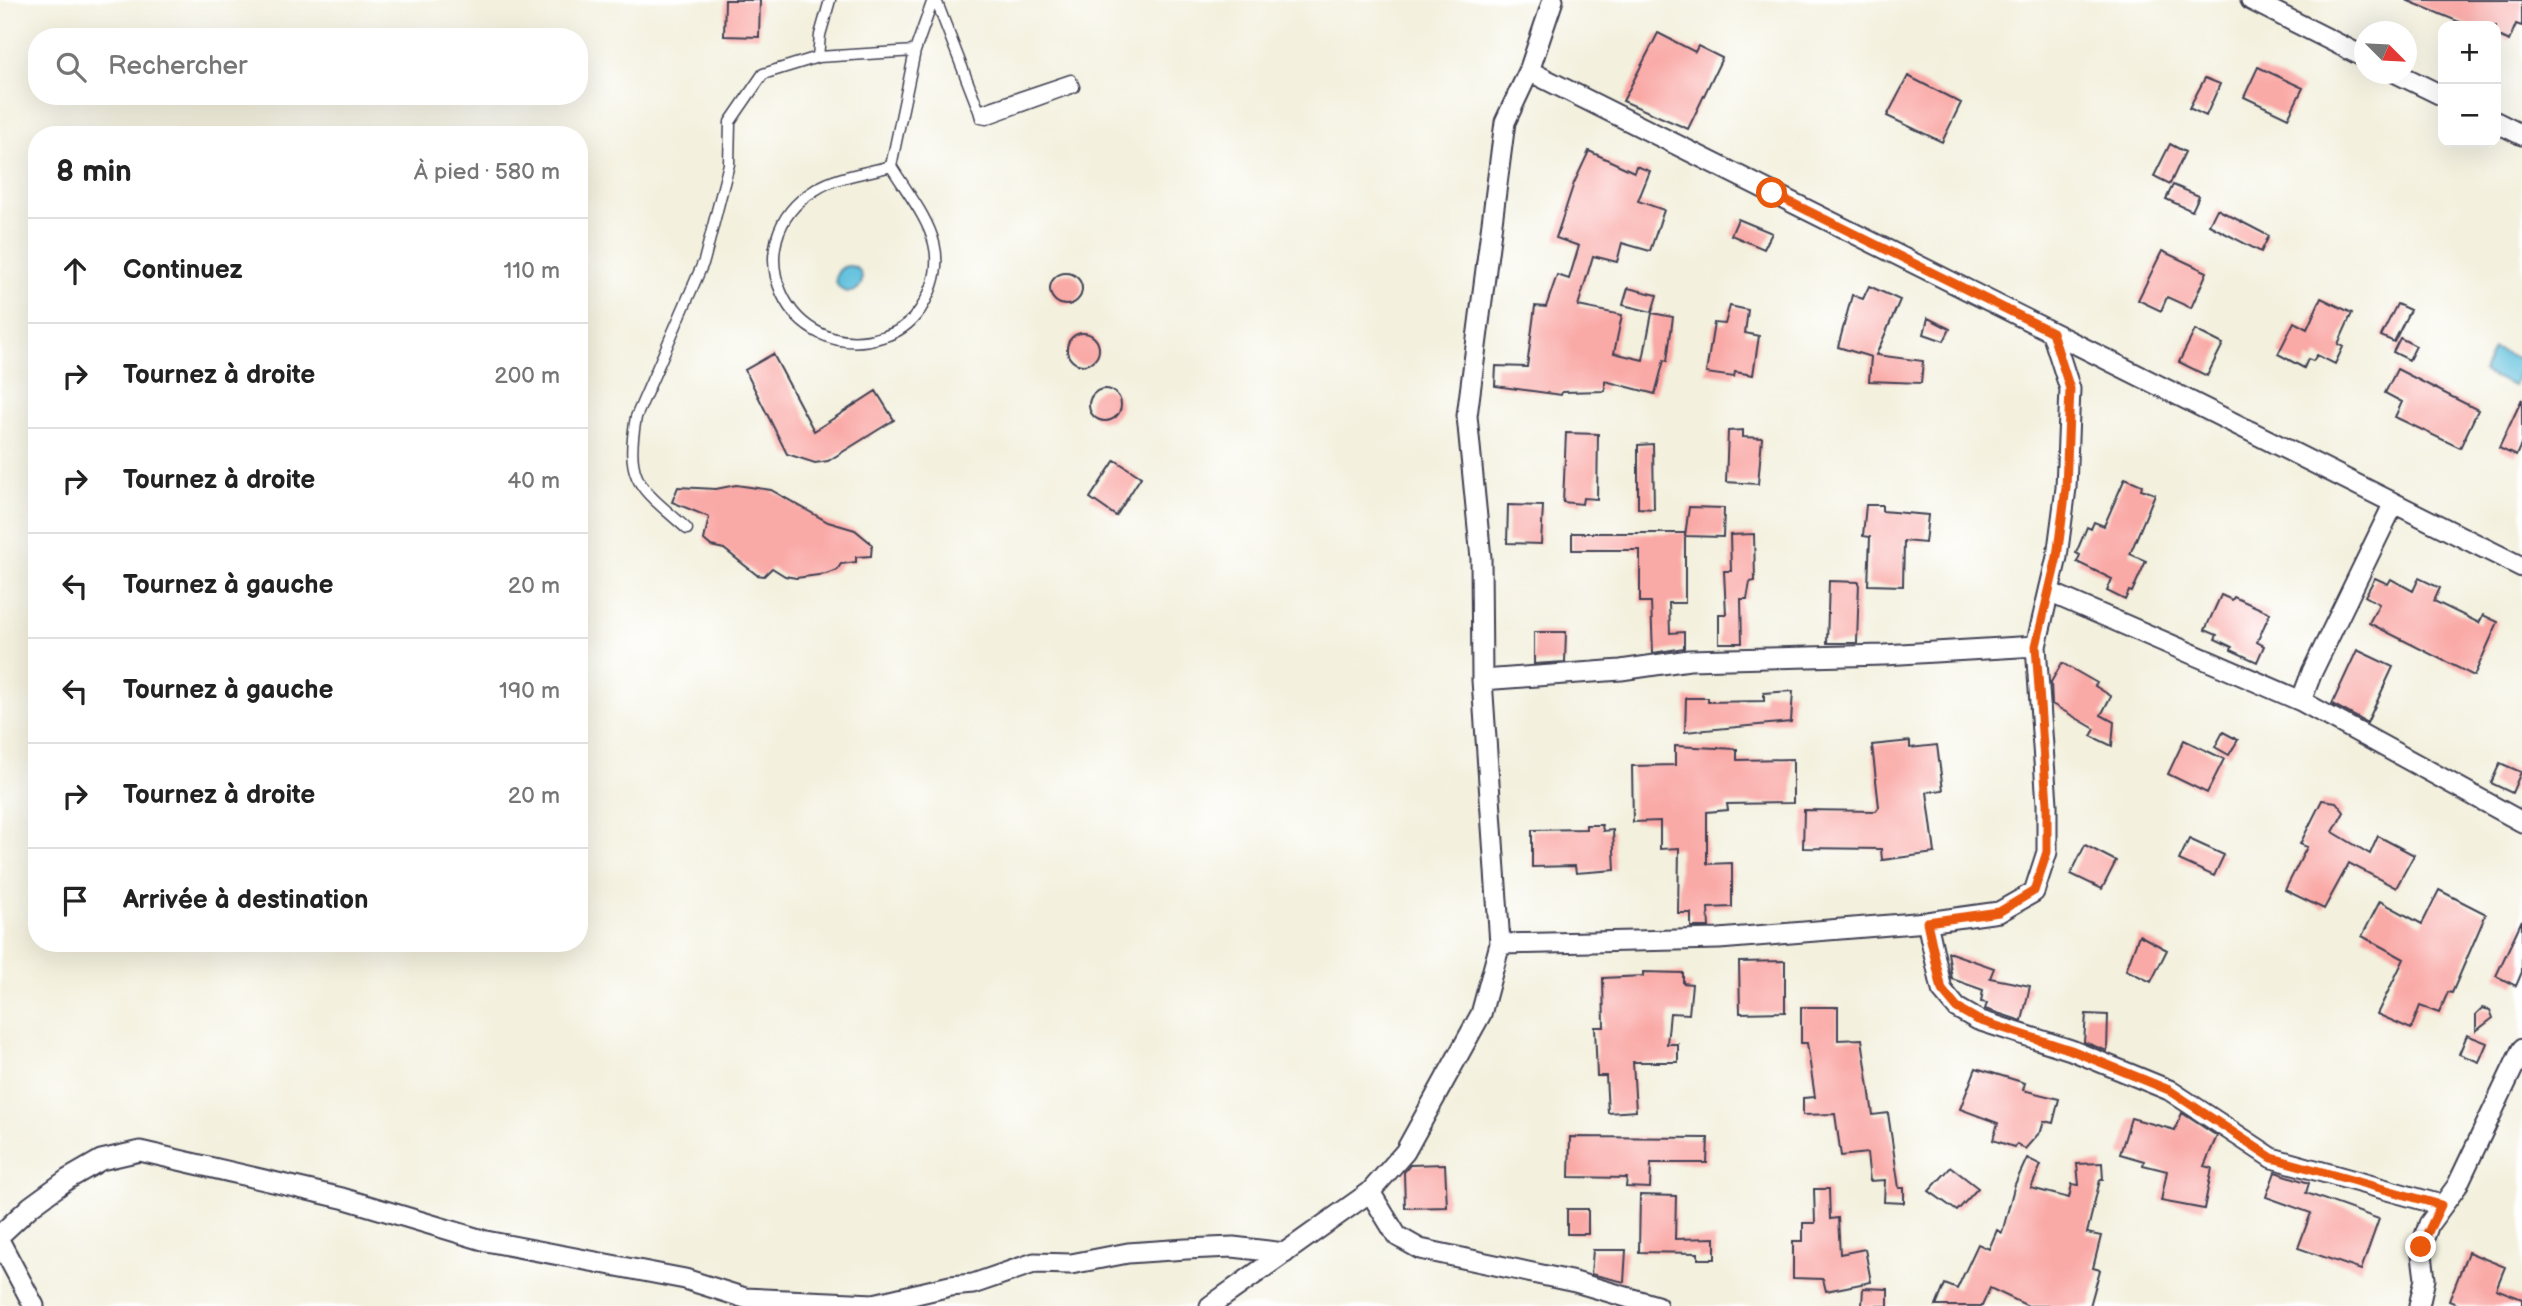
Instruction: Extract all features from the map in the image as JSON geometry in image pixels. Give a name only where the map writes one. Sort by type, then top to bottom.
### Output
[{"type":"street","points":[[1210,1306],[1370,1192],[1405,1152],[1481,1014],[1500,944],[1482,680],[1481,558],[1467,416],[1504,122],[1529,71],[1553,0]]},
{"type":"street","points":[[2251,0],[2354,52]]},
{"type":"street","points":[[1529,71],[2522,567]]},
{"type":"street","points":[[2417,83],[2438,94]]},
{"type":"street","points":[[2501,124],[2522,135]]},
{"type":"street","points":[[1500,944],[1719,939],[1927,922],[1999,912],[2034,891],[2047,852],[2036,646],[2057,557],[2066,488],[2070,389],[2052,332]]},
{"type":"street","points":[[2301,701],[2312,672],[2394,503]]},
{"type":"street","points":[[2049,592],[2301,701],[2522,822]]},
{"type":"street","points":[[1482,680],[1621,670],[1689,660],[1884,655],[2036,646]]},
{"type":"street","points":[[1927,922],[1942,990],[1957,1008],[1978,1020],[2071,1050],[2169,1090],[2272,1158],[2441,1205]]},
{"type":"street","points":[[2419,1306],[2425,1279],[2421,1247],[2441,1205],[2457,1186],[2522,1049]]},
{"type":"street","points":[[0,1235],[31,1206],[68,1178],[101,1160],[141,1151],[342,1198],[485,1241],[685,1279],[745,1298],[874,1304],[950,1286],[973,1284],[1034,1263],[1071,1264],[1128,1253],[1233,1247],[1285,1253]]},
{"type":"street","points":[[1370,1192],[1397,1236],[1420,1250],[1575,1282],[1657,1306]]},
{"type":"street","points":[[0,1242],[34,1306]]},
{"type":"lane","points":[[818,57],[820,35],[830,0]]},
{"type":"lane","points":[[891,166],[816,189],[796,204],[779,229],[773,262],[781,293],[799,319],[825,336],[857,342],[888,335],[914,317],[931,293],[937,259],[932,231],[891,166],[915,51],[934,0]]},
{"type":"lane","points":[[934,0],[981,118],[986,119],[1074,87],[1071,80],[979,111]]},
{"type":"lane","points":[[687,529],[642,488],[634,475],[631,460],[636,417],[704,261],[729,164],[730,122],[763,74],[818,57],[915,51]]},
{"type":"water","points":[[849,266],[858,270],[862,279],[858,288],[849,292],[840,288],[836,279],[840,270]]},
{"type":"water","points":[[2493,348],[2522,360],[2514,386],[2483,372]]},
{"type":"building","points":[[725,0],[760,0],[759,37],[724,36]]},
{"type":"building","points":[[2406,0],[2522,0],[2522,26],[2516,24],[2509,41],[2501,37],[2501,21],[2457,21]]},
{"type":"building","points":[[1658,33],[1695,52],[1698,46],[1722,58],[1688,129],[1623,101]]},
{"type":"building","points":[[2258,67],[2303,88],[2288,118],[2244,97]]},
{"type":"building","points":[[1908,76],[1961,103],[1942,142],[1887,116]]},
{"type":"building","points":[[2205,78],[2220,84],[2206,116],[2189,108]]},
{"type":"building","points":[[2170,144],[2185,152],[2170,184],[2154,176]]},
{"type":"building","points":[[1589,151],[1634,172],[1636,166],[1650,171],[1638,201],[1664,210],[1650,251],[1622,243],[1617,262],[1593,256],[1578,306],[1622,315],[1614,353],[1643,360],[1652,313],[1673,317],[1667,361],[1664,360],[1655,394],[1605,381],[1605,391],[1562,392],[1561,395],[1495,386],[1496,366],[1527,367],[1535,306],[1546,307],[1557,275],[1569,279],[1579,246],[1556,238],[1574,183]]},
{"type":"building","points":[[2173,185],[2199,196],[2192,211],[2166,199]]},
{"type":"building","points":[[2217,209],[2269,236],[2261,252],[2209,225]]},
{"type":"building","points":[[1738,219],[1772,233],[1764,249],[1731,235]]},
{"type":"building","points":[[2162,251],[2207,272],[2191,308],[2167,297],[2161,311],[2138,300]]},
{"type":"building","points":[[1066,273],[1077,278],[1082,289],[1077,300],[1066,305],[1055,300],[1050,289],[1055,278]]},
{"type":"building","points":[[1869,286],[1900,300],[1876,355],[1923,361],[1921,383],[1869,381],[1871,357],[1838,347],[1852,295],[1863,299]]},
{"type":"building","points":[[1628,288],[1657,295],[1652,312],[1623,305]]},
{"type":"building","points":[[2321,298],[2352,313],[2338,344],[2343,347],[2335,364],[2317,355],[2313,361],[2308,359],[2304,368],[2278,354],[2294,322],[2307,329]]},
{"type":"building","points":[[2397,304],[2410,310],[2394,342],[2381,336]]},
{"type":"building","points":[[1730,306],[1748,310],[1745,333],[1759,336],[1753,375],[1735,372],[1734,377],[1706,373],[1714,323],[1725,324]]},
{"type":"building","points":[[1928,318],[1950,329],[1944,341],[1924,334]]},
{"type":"building","points":[[2195,330],[2223,344],[2207,376],[2179,362]]},
{"type":"building","points":[[1083,333],[1094,338],[1099,349],[1094,360],[1083,365],[1072,360],[1067,349],[1072,338]]},
{"type":"building","points":[[2400,338],[2416,346],[2409,360],[2393,352]]},
{"type":"building","points":[[773,354],[814,431],[876,391],[894,420],[828,461],[815,463],[787,454],[745,370]]},
{"type":"building","points":[[2397,369],[2478,410],[2460,448],[2395,417],[2402,402],[2385,393]]},
{"type":"building","points":[[1105,389],[1116,394],[1121,405],[1116,416],[1105,421],[1094,416],[1089,405],[1094,394]]},
{"type":"building","points":[[2522,399],[2522,442],[2516,456],[2499,448]]},
{"type":"building","points":[[1743,430],[1743,437],[1762,438],[1758,484],[1726,482],[1728,431]]},
{"type":"building","points":[[1566,433],[1598,434],[1597,499],[1583,498],[1582,504],[1563,502]]},
{"type":"building","points":[[1653,444],[1654,509],[1638,508],[1638,445]]},
{"type":"building","points":[[1115,460],[1141,477],[1116,516],[1090,498]]},
{"type":"building","points":[[2125,478],[2142,485],[2141,489],[2155,494],[2130,554],[2146,561],[2132,592],[2129,591],[2125,600],[2107,591],[2112,579],[2077,562],[2080,555],[2076,553],[2087,527],[2091,529],[2094,522],[2104,526]]},
{"type":"building","points":[[736,485],[771,490],[828,522],[855,530],[872,544],[871,556],[856,557],[856,562],[841,564],[837,570],[826,574],[796,578],[785,576],[772,568],[764,576],[757,575],[724,549],[711,546],[704,540],[709,517],[672,502],[678,487],[716,489]]},
{"type":"building","points":[[1508,505],[1543,506],[1541,544],[1507,543]]},
{"type":"building","points":[[1866,505],[1882,505],[1882,511],[1928,515],[1925,543],[1904,541],[1903,586],[1868,585],[1870,537],[1863,536]]},
{"type":"building","points":[[1689,507],[1724,508],[1723,537],[1685,536]]},
{"type":"building","points":[[1572,533],[1685,533],[1685,603],[1669,603],[1670,633],[1684,632],[1684,648],[1653,653],[1651,602],[1640,602],[1640,550],[1572,550]]},
{"type":"building","points":[[1754,534],[1755,581],[1750,582],[1747,599],[1741,599],[1742,643],[1719,643],[1719,614],[1726,614],[1724,571],[1731,571],[1730,535]]},
{"type":"building","points":[[2375,578],[2388,584],[2391,579],[2413,591],[2419,578],[2440,588],[2434,601],[2479,623],[2483,615],[2498,622],[2474,676],[2369,623],[2379,604],[2365,596]]},
{"type":"building","points":[[1829,581],[1859,582],[1857,643],[1827,643]]},
{"type":"building","points":[[2221,595],[2232,600],[2234,597],[2270,613],[2257,642],[2264,646],[2257,662],[2231,650],[2232,647],[2215,639],[2217,635],[2205,630]]},
{"type":"building","points":[[1534,632],[1566,632],[1565,662],[1534,664]]},
{"type":"building","points":[[2357,650],[2393,667],[2367,723],[2332,704]]},
{"type":"building","points":[[2062,663],[2097,683],[2095,686],[2111,696],[2101,715],[2114,722],[2112,746],[2091,736],[2095,729],[2052,704],[2051,682]]},
{"type":"building","points":[[1793,691],[1791,722],[1685,732],[1686,698],[1708,698],[1708,702],[1764,701],[1764,693]]},
{"type":"building","points":[[2223,732],[2238,740],[2229,755],[2215,747]]},
{"type":"building","points":[[2184,740],[2224,759],[2207,793],[2168,774]]},
{"type":"building","points":[[1910,741],[1910,748],[1937,745],[1943,790],[1927,792],[1935,853],[1882,860],[1881,849],[1803,848],[1804,810],[1876,811],[1879,807],[1872,745]]},
{"type":"building","points":[[1675,746],[1737,749],[1737,760],[1793,759],[1793,803],[1727,804],[1728,810],[1707,812],[1707,864],[1732,863],[1732,907],[1708,908],[1709,927],[1691,927],[1691,913],[1678,913],[1679,848],[1660,849],[1660,821],[1633,822],[1632,766],[1675,765]]},
{"type":"building","points":[[2500,763],[2521,772],[2512,793],[2491,783]]},
{"type":"building","points":[[2322,800],[2336,802],[2344,812],[2333,832],[2370,854],[2378,836],[2414,855],[2396,888],[2349,863],[2324,909],[2285,890],[2307,847],[2300,844]]},
{"type":"building","points":[[1586,825],[1602,825],[1603,831],[1613,830],[1615,870],[1576,873],[1575,866],[1532,867],[1532,830],[1586,829]]},
{"type":"building","points":[[2189,839],[2224,855],[2214,876],[2179,860]]},
{"type":"building","points":[[2085,845],[2116,861],[2102,889],[2071,874]]},
{"type":"building","points":[[2439,890],[2486,914],[2452,993],[2448,992],[2439,1013],[2420,1006],[2411,1029],[2377,1014],[2404,959],[2362,936],[2380,901],[2422,924]]},
{"type":"building","points":[[2522,920],[2522,972],[2516,986],[2496,976]]},
{"type":"building","points":[[2139,935],[2167,950],[2151,982],[2126,970]]},
{"type":"building","points":[[1948,952],[1994,968],[1990,978],[2030,986],[2022,1021],[1985,1009],[1987,1003],[1981,1002],[1983,990],[1952,979]]},
{"type":"building","points":[[1785,961],[1785,1012],[1740,1013],[1739,962]]},
{"type":"building","points":[[1643,972],[1683,973],[1683,983],[1692,984],[1689,1014],[1670,1013],[1667,1044],[1678,1044],[1678,1062],[1633,1062],[1636,1111],[1608,1113],[1606,1076],[1597,1076],[1595,1027],[1604,1027],[1603,978],[1643,976]]},
{"type":"building","points":[[1801,1007],[1838,1007],[1838,1040],[1862,1039],[1873,1115],[1888,1113],[1899,1188],[1904,1188],[1904,1203],[1884,1202],[1885,1180],[1870,1181],[1867,1153],[1841,1156],[1835,1114],[1803,1115],[1803,1098],[1815,1097],[1807,1043],[1801,1043]]},
{"type":"building","points":[[2482,1008],[2490,1010],[2493,1018],[2476,1031],[2476,1014]]},
{"type":"building","points":[[2086,1014],[2108,1015],[2107,1051],[2084,1042]]},
{"type":"building","points":[[2467,1035],[2487,1043],[2479,1062],[2459,1054]]},
{"type":"building","points":[[1976,1068],[2025,1083],[2023,1090],[2059,1099],[2053,1123],[2044,1121],[2041,1131],[2025,1149],[2017,1144],[2014,1147],[1993,1140],[1998,1123],[1960,1109]]},
{"type":"building","points":[[2182,1113],[2217,1136],[2204,1166],[2212,1168],[2204,1209],[2161,1201],[2167,1171],[2143,1165],[2144,1161],[2120,1154],[2131,1118],[2175,1130]]},
{"type":"building","points":[[1570,1137],[1708,1138],[1707,1163],[1651,1163],[1650,1188],[1626,1187],[1627,1178],[1569,1177]]},
{"type":"building","points":[[2027,1158],[2041,1165],[2031,1188],[2069,1198],[2072,1184],[2079,1185],[2077,1164],[2102,1163],[2103,1180],[2100,1180],[2087,1233],[2101,1236],[2093,1268],[2100,1270],[2090,1306],[2028,1306],[1990,1288],[1982,1306],[1936,1306],[1945,1284],[1957,1289],[1978,1244],[1989,1249],[1997,1230],[2002,1233],[2015,1184]]},
{"type":"building","points":[[1445,1164],[1447,1207],[1405,1208],[1404,1172],[1410,1165]]},
{"type":"building","points":[[1951,1167],[1978,1188],[1957,1211],[1929,1191]]},
{"type":"building","points":[[2275,1172],[2309,1183],[2306,1193],[2379,1219],[2361,1270],[2298,1248],[2311,1213],[2266,1197]]},
{"type":"building","points":[[1814,1189],[1829,1189],[1830,1219],[1838,1218],[1840,1254],[1865,1249],[1871,1282],[1826,1291],[1823,1279],[1793,1278],[1793,1241],[1803,1241],[1803,1223],[1815,1223]]},
{"type":"building","points":[[1640,1195],[1676,1196],[1675,1239],[1715,1238],[1715,1259],[1698,1259],[1698,1253],[1639,1252]]},
{"type":"building","points":[[1567,1209],[1588,1209],[1588,1234],[1567,1234]]},
{"type":"building","points":[[1593,1250],[1626,1250],[1624,1282],[1591,1274]]},
{"type":"building","points":[[2468,1252],[2505,1267],[2496,1289],[2522,1299],[2522,1306],[2461,1306],[2449,1301]]},
{"type":"building","points":[[1863,1288],[1888,1289],[1888,1306],[1862,1306]]},
{"type":"route","points":[[1772,193],[2052,332],[2070,389],[2066,488],[2057,557],[2036,646],[2047,804],[2047,852],[2034,891],[1999,912],[1927,922],[1942,990],[1957,1008],[1978,1020],[2071,1050],[2169,1090],[2272,1158],[2441,1205],[2421,1247]]}]
